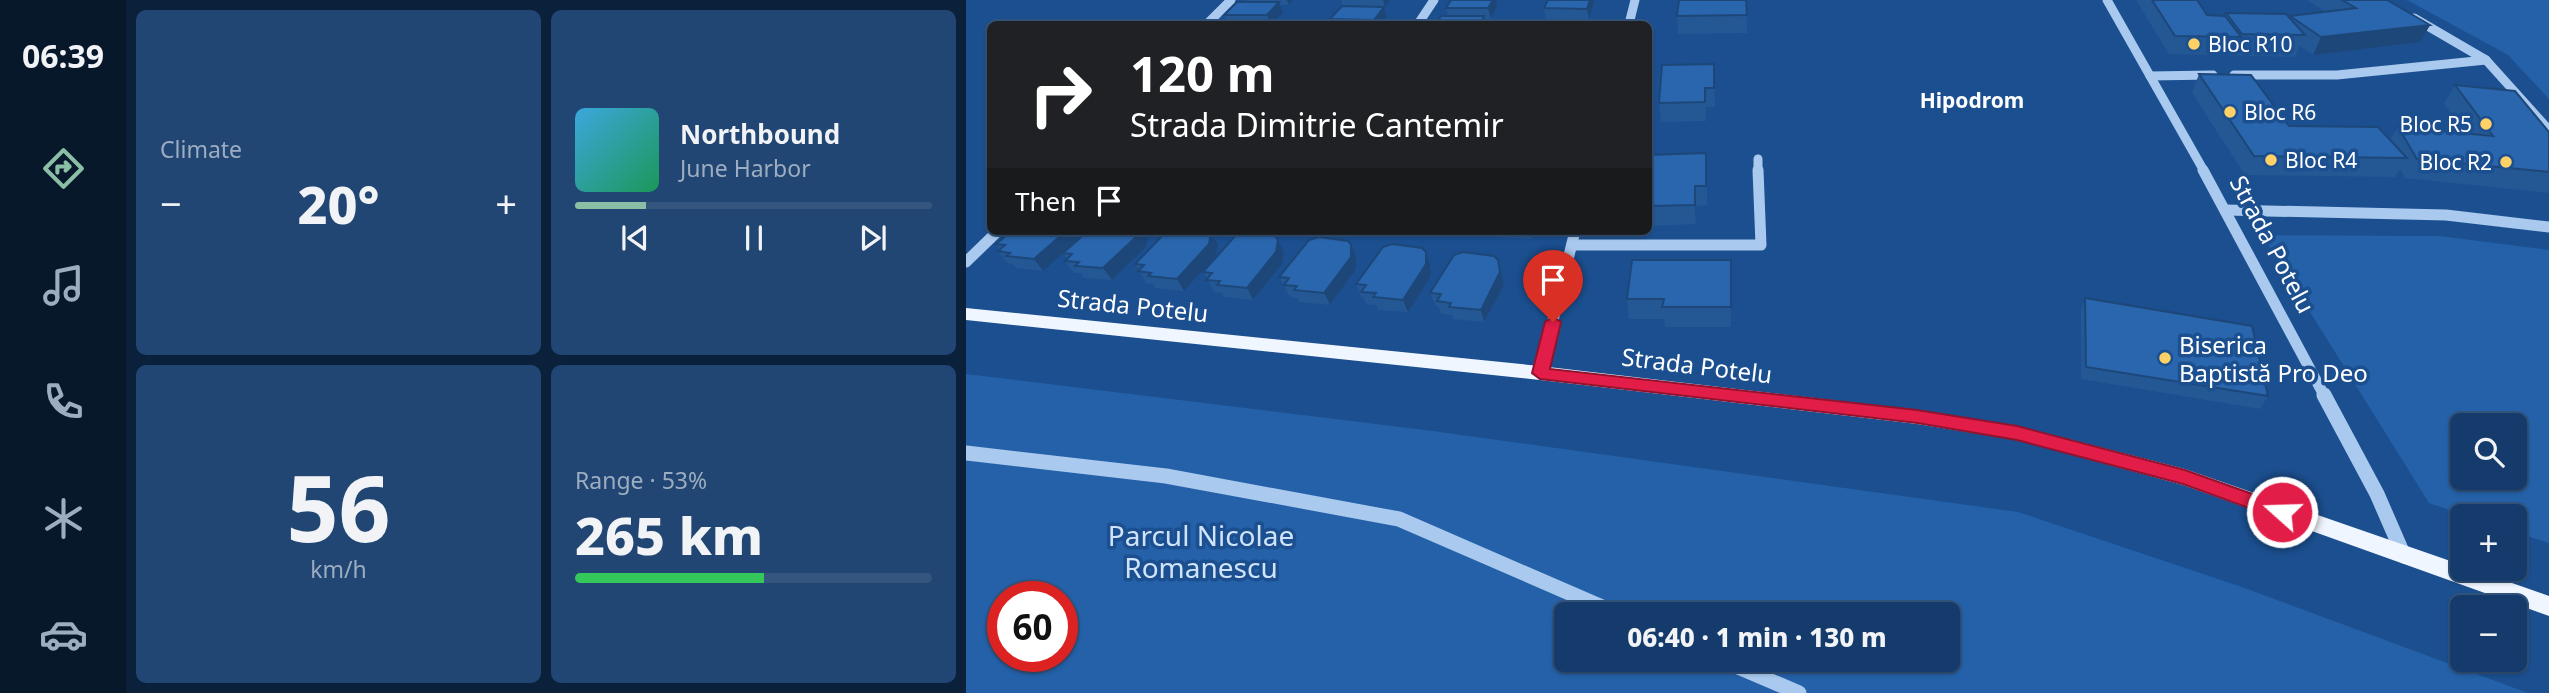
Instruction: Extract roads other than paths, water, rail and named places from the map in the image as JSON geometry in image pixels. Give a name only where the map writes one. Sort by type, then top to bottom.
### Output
[{"type":"main road","name":"Strada Potelu","points":[[966,314],[1540,373],[1917,417],[2017,433],[2185,477],[2549,606]]},
{"type":"street","points":[[1210,21],[1231,0]]},
{"type":"street","points":[[1420,21],[1434,0]]},
{"type":"street","points":[[1630,21],[1635,0]]},
{"type":"street","name":"Strada Potelu","points":[[2107,0],[2226,210],[2377,494],[2404,556]]},
{"type":"street","points":[[2406,13],[2486,60],[2549,130]]},
{"type":"street","points":[[2150,76],[2337,75],[2486,60]]},
{"type":"street","points":[[1572,245],[1761,245],[1758,159]]},
{"type":"street","points":[[2226,210],[2446,215],[2549,227]]},
{"type":"street","points":[[966,262],[994,235]]},
{"type":"street","points":[[1540,373],[1574,235]]},
{"type":"street","points":[[966,453],[1166,476],[1399,519],[1590,602]]},
{"type":"street","points":[[1750,672],[1799,693]]},
{"type":"place","name":"Bloc R10","points":[[2194,44]]},
{"type":"place","name":"Bloc R6","points":[[2230,112]]},
{"type":"place","name":"Bloc R5","points":[[2486,124]]},
{"type":"place","name":"Bloc R4","points":[[2271,160]]},
{"type":"place","name":"Bloc R2","points":[[2506,162]]},
{"type":"place","name":"Biserica Baptistă Pro Deo","points":[[2165,358]]},
{"type":"district","name":"Hipodrom","points":[[1972,100]]},
{"type":"park label","name":"Parcul Nicolae Romanescu","points":[[1201,551]]}]
